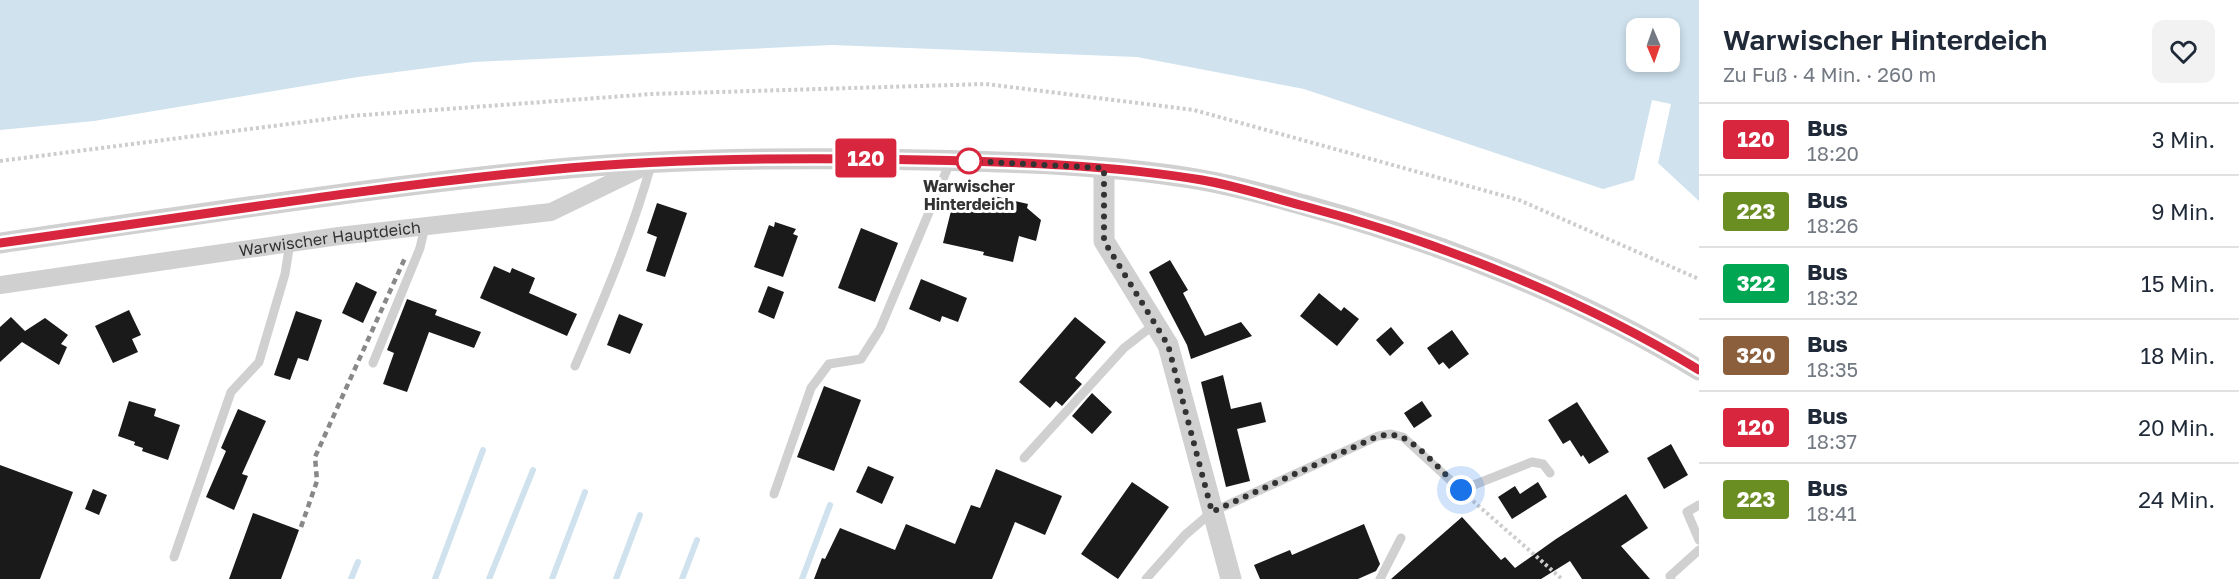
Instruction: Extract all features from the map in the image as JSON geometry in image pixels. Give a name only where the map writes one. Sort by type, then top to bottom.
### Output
[{"type":"street","name":"Warwischer Hauptdeich","points":[[0,243],[444,182],[549,170],[651,163],[854,158],[951,160],[1104,168],[1152,172],[1207,181],[1359,220],[1483,264],[1593,313],[1699,370]]},
{"type":"street","name":"Warwischer Hauptdeich","points":[[0,285],[290,243],[551,212],[651,163]]},
{"type":"street","points":[[1104,168],[1104,241],[1168,345],[1231,579]]},
{"type":"lane","points":[[774,494],[811,388],[829,364],[861,359],[880,329],[951,160]]},
{"type":"lane","points":[[575,366],[594,323],[644,189],[651,163]]},
{"type":"lane","points":[[373,363],[420,248],[425,226]]},
{"type":"lane","points":[[174,556],[231,392],[259,362],[285,273],[290,243]]},
{"type":"lane","points":[[1024,458],[1124,348],[1155,324]]},
{"type":"lane","points":[[1146,579],[1185,535],[1212,512],[1378,436],[1390,434],[1403,437],[1461,490],[1532,462],[1543,464],[1550,473]]},
{"type":"lane","points":[[1699,505],[1687,512],[1699,540]]},
{"type":"lane","points":[[1380,579],[1401,538]]},
{"type":"lane","points":[[1671,579],[1670,576],[1699,550]]},
{"type":"path","points":[[0,161],[363,115],[652,94],[986,84],[1194,110],[1519,200],[1699,279]]},
{"type":"path","points":[[1461,490],[1562,579]]},
{"type":"water","points":[[0,0],[1699,0],[1699,201],[1658,163],[1671,104],[1652,100],[1634,180],[1603,189],[1304,89],[1137,57],[832,45],[474,62],[358,77],[94,121],[0,130]]},
{"type":"building","points":[[994,196],[1028,204],[1027,208],[1041,220],[1036,241],[1019,236],[1013,262],[983,255],[984,252],[943,243],[953,203],[964,206],[966,198],[992,204]]},
{"type":"building","points":[[657,203],[687,213],[665,277],[646,271],[657,237],[647,233]]},
{"type":"building","points":[[775,222],[796,229],[793,234],[798,236],[783,277],[754,267],[769,225],[774,227]]},
{"type":"building","points":[[861,228],[898,243],[875,302],[838,288]]},
{"type":"building","points":[[1170,260],[1188,290],[1183,293],[1205,336],[1241,322],[1252,336],[1191,359],[1187,345],[1149,272]]},
{"type":"building","points":[[494,266],[510,273],[512,268],[535,278],[529,293],[577,314],[567,336],[480,298]]},
{"type":"building","points":[[921,279],[967,298],[958,322],[942,316],[940,322],[909,309]]},
{"type":"building","points":[[356,282],[377,292],[363,323],[342,313]]},
{"type":"building","points":[[768,286],[784,292],[774,319],[758,312]]},
{"type":"building","points":[[1319,293],[1341,311],[1344,307],[1359,319],[1337,346],[1300,316]]},
{"type":"building","points":[[407,299],[437,310],[435,315],[481,332],[474,348],[429,332],[407,392],[383,384],[394,353],[387,350]]},
{"type":"building","points":[[129,310],[141,335],[132,339],[138,352],[113,363],[95,326]]},
{"type":"building","points":[[296,311],[322,320],[308,361],[298,358],[290,380],[274,375]]},
{"type":"building","points":[[619,314],[643,324],[630,354],[607,345]]},
{"type":"building","points":[[11,317],[25,331],[45,318],[68,335],[61,344],[67,347],[59,365],[22,342],[0,362],[0,327]]},
{"type":"building","points":[[1075,317],[1106,342],[1075,378],[1082,384],[1062,406],[1056,401],[1050,408],[1019,382]]},
{"type":"building","points":[[1391,327],[1404,343],[1390,356],[1376,340]]},
{"type":"building","points":[[1452,330],[1469,354],[1449,369],[1443,362],[1439,365],[1427,348]]},
{"type":"building","points":[[1223,375],[1231,409],[1261,402],[1266,422],[1237,429],[1250,481],[1226,487],[1201,382]]},
{"type":"building","points":[[824,386],[861,400],[834,471],[797,457]]},
{"type":"building","points":[[1092,393],[1112,412],[1092,434],[1072,416]]},
{"type":"building","points":[[129,401],[156,409],[154,416],[180,425],[168,460],[142,451],[143,448],[134,445],[135,442],[118,436]]},
{"type":"building","points":[[1422,401],[1432,416],[1414,428],[1404,413]]},
{"type":"building","points":[[1577,402],[1609,452],[1589,464],[1583,455],[1581,457],[1570,440],[1563,444],[1548,420]]},
{"type":"building","points":[[238,409],[266,421],[242,474],[248,476],[234,510],[206,497],[226,451],[221,448]]},
{"type":"building","points":[[1671,444],[1688,475],[1664,489],[1647,458]]},
{"type":"building","points":[[0,465],[73,492],[40,579],[0,579]]},
{"type":"building","points":[[868,466],[894,477],[882,504],[856,492]]},
{"type":"building","points":[[996,469],[1062,496],[1045,535],[1015,522],[992,579],[814,579],[822,558],[825,559],[840,528],[895,550],[906,524],[955,544],[971,505],[980,508]]},
{"type":"building","points":[[1132,482],[1169,507],[1118,579],[1081,554]]},
{"type":"building","points":[[1538,482],[1547,497],[1512,519],[1498,497],[1515,486],[1520,494]]},
{"type":"building","points":[[93,489],[107,495],[99,515],[85,509]]},
{"type":"building","points":[[1626,494],[1648,528],[1621,546],[1650,579],[1582,579],[1570,561],[1541,579],[1391,579],[1462,517],[1501,560],[1505,557],[1515,568]]},
{"type":"building","points":[[253,513],[299,530],[281,579],[229,579]]},
{"type":"building","points":[[1364,524],[1380,564],[1376,571],[1358,579],[1260,579],[1254,565],[1290,550],[1292,555]]},
{"type":"waterway","points":[[435,579],[483,450]]},
{"type":"waterway","points":[[489,579],[533,470]]},
{"type":"waterway","points":[[552,579],[585,492]]},
{"type":"waterway","points":[[802,579],[830,505]]},
{"type":"waterway","points":[[616,579],[640,515]]},
{"type":"waterway","points":[[682,579],[697,540]]},
{"type":"waterway","points":[[351,579],[358,562]]},
{"type":"railway","points":[[301,527],[317,481],[315,457],[405,258]]},
{"type":"bus line","name":"120","points":[[0,243],[332,196],[549,170],[736,159],[854,158],[1052,164],[1152,172],[1207,181],[1359,220],[1483,264],[1593,313],[1699,370]]},
{"type":"place","name":"Warwischer Hinterdeich","points":[[969,161]]},
{"type":"route","points":[[969,161],[1104,168],[1104,241],[1168,345],[1212,512],[1378,436],[1390,434],[1403,437],[1414,445],[1461,490]]}]
